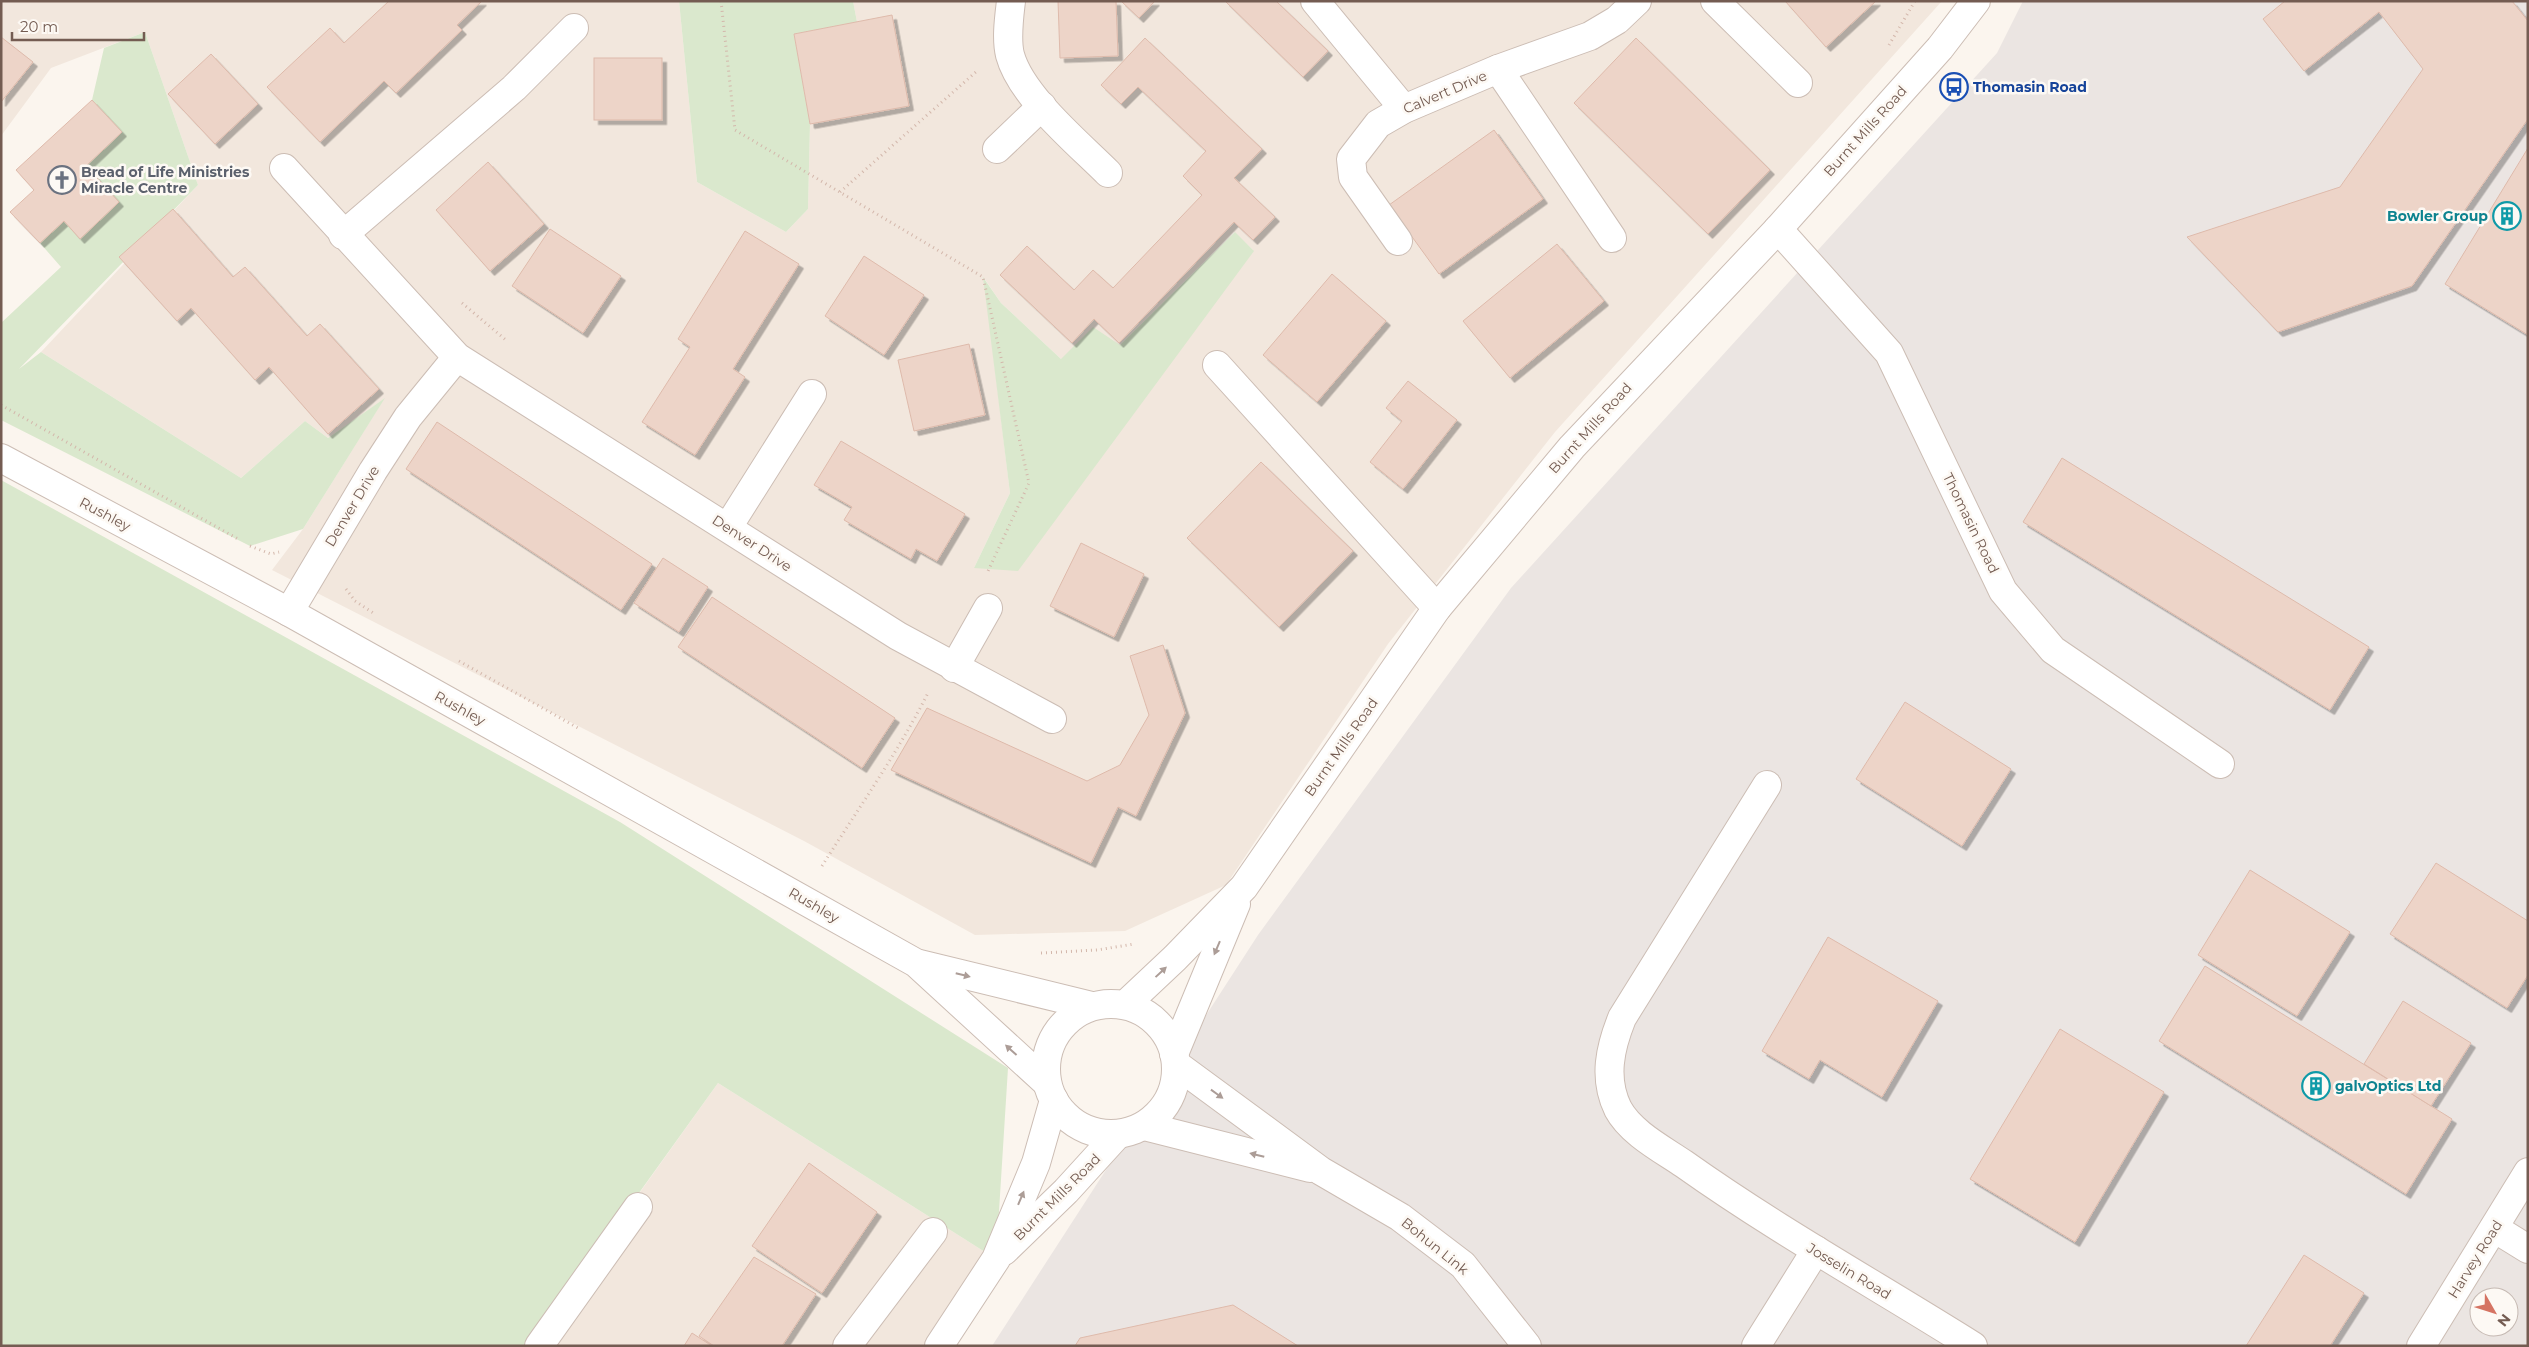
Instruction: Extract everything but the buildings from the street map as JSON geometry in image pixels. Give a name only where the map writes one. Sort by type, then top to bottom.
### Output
[{"type":"street","points":[[1011,1],[1009,23],[1010,54],[1021,80],[1042,106],[1108,174]]},
{"type":"street","points":[[1315,1],[1404,109]]},
{"type":"street","name":"Calvert Drive","points":[[1398,241],[1353,178],[1351,159],[1378,124],[1404,109],[1498,69],[1590,36],[1618,20],[1637,1]]},
{"type":"street","points":[[1715,1],[1798,83]]},
{"type":"street","name":"Burnt Mills Road","points":[[1125,1005],[1175,958],[1244,887],[1437,608],[1572,446],[1778,230],[1940,48],[1976,1]]},
{"type":"street","points":[[343,235],[514,88],[574,28]]},
{"type":"street","points":[[1498,69],[1612,238]]},
{"type":"street","points":[[997,150],[1042,106]]},
{"type":"street","name":"Denver Drive","points":[[284,168],[343,235],[457,357],[898,636],[1052,720]]},
{"type":"street","name":"Thomasin Road","points":[[1778,230],[1889,353],[2004,591],[2053,650],[2220,764]]},
{"type":"street","name":"Denver Drive","points":[[289,612],[372,471],[408,417],[457,357]]},
{"type":"street","points":[[1217,365],[1437,608]]},
{"type":"street","points":[[728,527],[812,394]]},
{"type":"street","name":"Rushley","points":[[1,458],[289,612],[916,963],[1050,1092]]},
{"type":"street","points":[[954,668],[988,608]]},
{"type":"street","name":"Josselin Road","points":[[1767,785],[1622,1018],[1611,1047],[1609,1083],[1618,1110],[1636,1130],[1727,1194],[1970,1345]]},
{"type":"street","name":"Burnt Mills Road","points":[[1175,1060],[1244,887]]},
{"type":"street","name":"Rushley","points":[[916,963],[1092,1006]]},
{"type":"street","points":[[1131,1130],[1165,1107],[1174,1088],[1175,1060],[1170,1040],[1156,1021],[1125,1005],[1092,1006],[1072,1017],[1056,1034],[1047,1058],[1050,1092],[1068,1118],[1090,1131],[1131,1130],[1321,1171]]},
{"type":"street","points":[[1175,1060],[1321,1171]]},
{"type":"street","name":"Burnt Mills Road","points":[[939,1346],[996,1259],[1036,1163],[1050,1092]]},
{"type":"street","name":"Burnt Mills Road","points":[[996,1259],[1131,1130]]},
{"type":"street","name":"Bohun Link","points":[[1321,1171],[1400,1217],[1463,1265],[1527,1346]]},
{"type":"street","name":"Harvey Road","points":[[2421,1346],[2528,1172]]},
{"type":"street","points":[[539,1346],[638,1207]]},
{"type":"street","points":[[2494,1228],[2528,1249]]},
{"type":"street","points":[[847,1346],[933,1232]]},
{"type":"street","points":[[1756,1346],[1816,1250]]},
{"type":"path","points":[[721,1],[735,130],[983,277],[1030,483],[986,575]]},
{"type":"path","points":[[840,192],[981,67]]},
{"type":"path","points":[[1,405],[250,546],[271,554],[285,551]]},
{"type":"path","points":[[820,870],[892,760],[928,691]]},
{"type":"shaded area","points":[[1,1],[679,1],[697,182],[786,232],[808,209],[810,124],[794,34],[857,22],[853,1],[1942,1],[1555,432],[1388,644],[1226,885],[1125,931],[975,935],[804,841],[272,570],[303,529],[384,399],[328,438],[305,421],[241,478],[41,352],[198,185],[145,32],[51,68],[1,136]],"holes":[[[1234,232],[1253,250],[974,568],[1010,493],[984,278],[1001,303],[1061,359],[1120,345]]]},
{"type":"shaded area","points":[[2023,1],[2528,1],[2528,1346],[992,1346],[1258,935],[1511,588],[1997,53]]},
{"type":"shaded area","points":[[718,1083],[996,1259],[935,1346],[530,1346]]},
{"type":"green space","points":[[679,1],[853,1],[857,22],[794,34],[810,124],[808,209],[786,232],[697,182]]},
{"type":"green space","points":[[145,32],[198,185],[19,369],[41,352],[241,478],[305,421],[328,438],[385,398],[303,529],[250,546],[1,420],[1,323],[61,267],[40,243],[64,221],[80,238],[119,202],[86,166],[122,132],[92,100],[104,48]]},
{"type":"green space","points":[[1235,232],[1254,251],[1018,571],[974,568],[1010,493],[983,277],[1001,303],[1061,359],[1093,327],[1120,345]]},
{"type":"green space","points":[[1,480],[620,822],[1008,1068],[996,1259],[718,1083],[529,1346],[1,1346]]},
{"type":"place","name":"Thomasin Road","points":[[1954,87]]},
{"type":"place","name":"Bread of Life Ministries Miracle Centre","points":[[62,180]]},
{"type":"place","name":"Bowler Group","points":[[2507,216]]},
{"type":"place","name":"galvOptics Ltd","points":[[2316,1086]]}]
